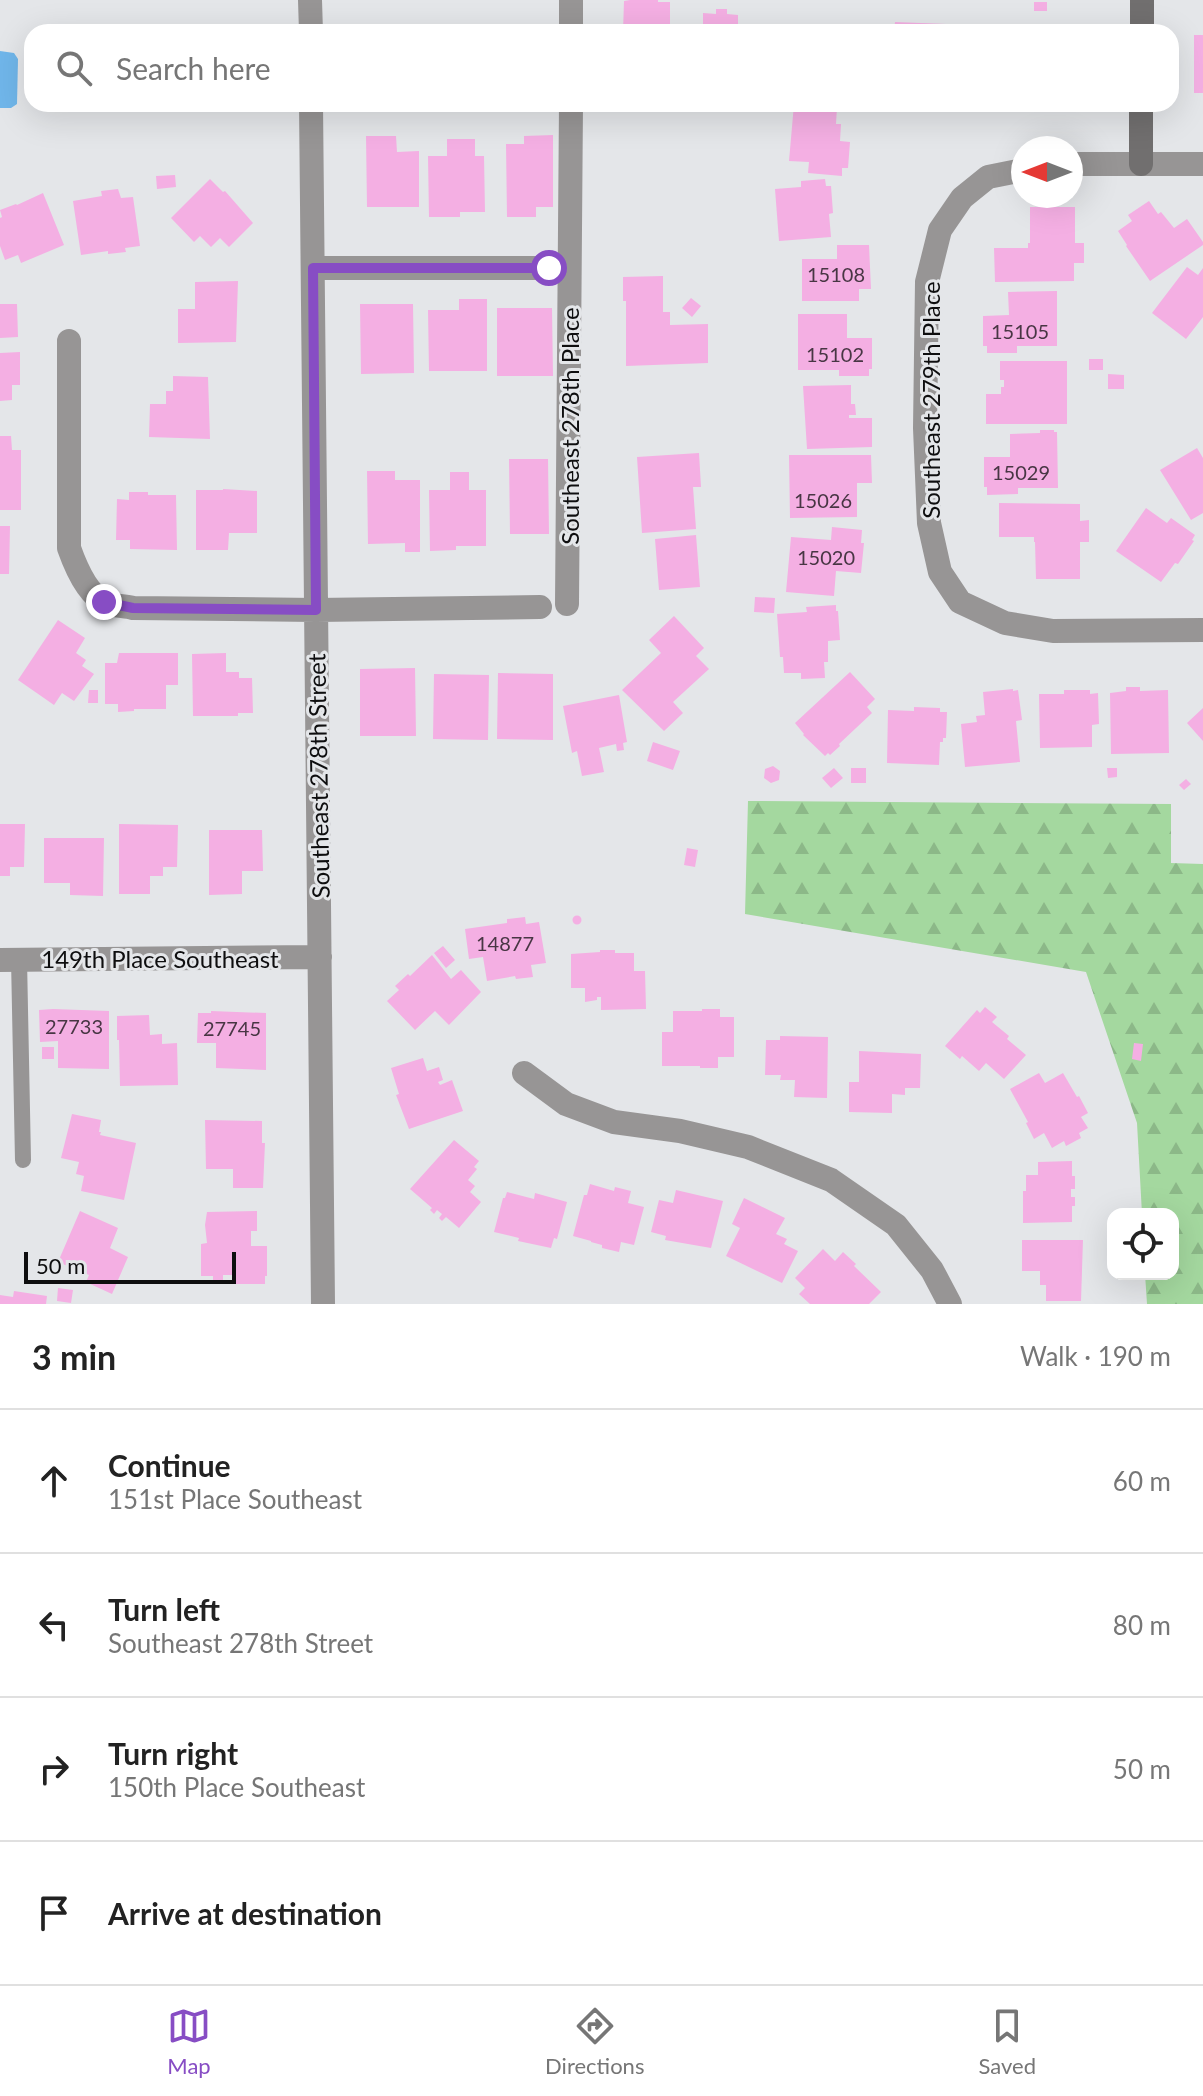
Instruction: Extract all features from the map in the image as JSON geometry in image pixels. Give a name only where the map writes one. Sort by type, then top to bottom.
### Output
[{"type":"street","points":[[310,0],[311,24]]},
{"type":"street","points":[[571,0],[571,24]]},
{"type":"street","points":[[1142,0],[1142,24]]},
{"type":"street","name":"Southeast 278th Street","points":[[311,112],[323,1304]]},
{"type":"street","name":"Southeast 278th Place","points":[[567,604],[571,112]]},
{"type":"street","points":[[1141,112],[1141,164]]},
{"type":"street","points":[[1083,164],[1203,164]]},
{"type":"street","name":"Southeast 279th Place","points":[[1011,172],[988,177],[962,198],[940,230],[927,282],[925,428],[929,523],[940,572],[960,602],[1005,623],[1053,631],[1203,630]]},
{"type":"street","points":[[313,268],[549,268]]},
{"type":"street","points":[[69,341],[69,548],[77,570],[104,602],[133,608],[316,610],[540,607]]},
{"type":"street","name":"149th Place Southeast","points":[[9,960],[320,957]]},
{"type":"street","points":[[524,1073],[566,1104],[614,1122],[680,1131],[748,1147],[831,1180],[896,1225],[932,1270],[950,1304]]},
{"type":"lane","points":[[9,960],[23,1160]]},
{"type":"green space","points":[[748,801],[1171,804],[1171,863],[1203,864],[1203,1304],[1147,1304],[1145,1280],[1179,1280],[1179,1208],[1142,1208],[1137,1123],[1086,972],[745,914]]},
{"type":"water","points":[[0,51],[14,53],[18,59],[17,104],[11,108],[0,108]]},
{"type":"building","points":[[624,1],[670,2],[670,24],[623,24]]},
{"type":"building","points":[[1034,2],[1047,2],[1047,11],[1034,11]]},
{"type":"building","points":[[716,9],[727,9],[727,14],[738,15],[738,24],[703,24],[703,13],[716,14]]},
{"type":"building","points":[[895,22],[946,24],[895,24]]},
{"type":"building","points":[[1194,35],[1203,35],[1203,93],[1194,93]]},
{"type":"building","points":[[793,112],[837,112],[836,124],[841,124],[840,141],[850,142],[848,168],[842,168],[842,176],[808,173],[809,162],[789,161]]},
{"type":"building","points":[[553,135],[553,207],[536,207],[536,217],[507,217],[506,144],[524,144],[524,136]]},
{"type":"building","points":[[366,136],[396,136],[397,152],[419,151],[419,207],[367,207]]},
{"type":"building","points":[[447,139],[475,139],[475,156],[484,156],[485,212],[460,212],[460,217],[429,217],[428,156],[447,156]]},
{"type":"building","points":[[175,175],[176,187],[157,189],[156,176]]},
{"type":"building","points":[[210,179],[253,223],[229,247],[220,238],[211,247],[200,236],[194,242],[171,218]]},
{"type":"building","points":[[825,179],[826,186],[831,186],[831,237],[779,241],[775,189],[801,187],[801,181]]},
{"type":"building","points":[[118,189],[121,198],[133,197],[140,246],[125,248],[126,252],[81,255],[73,201],[102,196],[101,191]]},
{"type":"building","points":[[43,193],[64,245],[21,263],[18,255],[5,260],[0,246],[0,210]]},
{"type":"building","points":[[1149,201],[1174,228],[1187,219],[1203,242],[1203,245],[1150,281],[1118,231],[1132,221],[1128,215]]},
{"type":"building","points":[[1030,208],[1075,208],[1075,243],[1084,243],[1084,263],[1074,263],[1074,281],[995,282],[994,248],[1028,248]]},
{"type":"building","points":[[837,245],[869,245],[871,289],[859,289],[859,301],[802,301],[802,259],[837,259]]},
{"type":"building","points":[[1187,267],[1198,275],[1203,268],[1203,317],[1186,339],[1152,313]]},
{"type":"building","points":[[663,276],[663,312],[670,312],[670,325],[708,324],[708,363],[626,366],[623,277]]},
{"type":"building","points":[[238,281],[236,342],[178,343],[178,309],[195,309],[195,282]]},
{"type":"building","points":[[1057,291],[1057,346],[1017,346],[1017,353],[987,353],[987,346],[983,346],[983,316],[1009,315],[1008,292]]},
{"type":"building","points":[[691,298],[701,306],[692,317],[682,308]]},
{"type":"building","points":[[459,299],[487,299],[487,371],[429,371],[428,310],[459,310]]},
{"type":"building","points":[[0,304],[17,304],[18,337],[0,338]]},
{"type":"building","points":[[360,304],[413,304],[414,373],[361,374]]},
{"type":"building","points":[[497,308],[552,308],[553,376],[497,376]]},
{"type":"building","points":[[798,314],[847,314],[847,338],[872,338],[872,369],[869,369],[869,376],[839,376],[839,370],[798,370]]},
{"type":"building","points":[[20,352],[20,385],[12,385],[12,400],[0,401],[0,353]]},
{"type":"building","points":[[1089,359],[1103,359],[1103,370],[1089,370]]},
{"type":"building","points":[[1000,361],[1067,361],[1067,424],[986,424],[986,394],[1001,394],[1001,387],[1004,387],[1004,380],[1000,380]]},
{"type":"building","points":[[1108,374],[1124,375],[1124,389],[1108,389]]},
{"type":"building","points":[[173,376],[208,377],[210,439],[149,437],[150,404],[166,404],[166,391],[173,391]]},
{"type":"building","points":[[851,385],[851,404],[855,404],[856,415],[849,415],[849,418],[872,418],[872,447],[807,449],[803,386]]},
{"type":"building","points":[[1040,430],[1057,432],[1058,488],[1018,488],[1018,494],[987,495],[984,457],[1010,457],[1010,434],[1040,433]]},
{"type":"building","points":[[0,436],[11,436],[12,450],[21,450],[21,510],[0,510]]},
{"type":"building","points":[[1197,448],[1203,458],[1203,513],[1191,520],[1160,470]]},
{"type":"building","points":[[699,453],[701,487],[693,487],[696,529],[642,533],[637,457]]},
{"type":"building","points":[[789,455],[871,455],[872,483],[857,483],[857,517],[790,518]]},
{"type":"building","points":[[509,459],[548,459],[549,534],[510,534]]},
{"type":"building","points":[[367,471],[395,471],[395,480],[420,480],[420,552],[405,552],[405,543],[368,544]]},
{"type":"building","points":[[450,472],[469,472],[469,490],[486,490],[486,546],[456,546],[456,550],[430,551],[429,490],[450,490]]},
{"type":"building","points":[[196,490],[257,491],[257,533],[229,533],[228,550],[196,550]]},
{"type":"building","points":[[129,492],[176,495],[177,550],[130,549],[130,540],[116,540],[117,499],[129,500]]},
{"type":"building","points":[[999,503],[1080,504],[1080,521],[1089,520],[1089,542],[1080,542],[1080,579],[1036,579],[1034,537],[999,537]]},
{"type":"building","points":[[1146,508],[1167,523],[1171,518],[1195,535],[1178,564],[1175,563],[1161,582],[1116,551]]},
{"type":"building","points":[[0,526],[10,526],[9,574],[0,574]]},
{"type":"building","points":[[832,527],[862,530],[861,573],[836,571],[834,596],[786,592],[791,537],[831,540]]},
{"type":"building","points":[[696,535],[700,587],[659,590],[655,539]]},
{"type":"building","points":[[755,597],[775,598],[774,613],[754,612]]},
{"type":"building","points":[[836,605],[840,640],[828,641],[825,678],[801,679],[801,673],[784,673],[777,614],[807,612],[806,607]]},
{"type":"building","points":[[674,616],[704,648],[696,656],[709,669],[673,702],[683,713],[664,731],[622,690],[661,653],[649,640]]},
{"type":"building","points":[[58,620],[85,638],[76,653],[86,660],[82,666],[94,674],[74,701],[62,693],[54,705],[18,680]]},
{"type":"building","points":[[119,653],[178,653],[178,685],[166,685],[166,709],[118,712],[118,704],[105,704],[105,663],[117,663]]},
{"type":"building","points":[[226,653],[226,672],[239,672],[239,678],[252,678],[253,713],[193,716],[192,654]]},
{"type":"building","points":[[415,668],[416,736],[360,736],[360,669]]},
{"type":"building","points":[[850,672],[875,699],[867,707],[872,713],[840,746],[825,756],[795,723]]},
{"type":"building","points":[[498,673],[553,674],[553,740],[497,739]]},
{"type":"building","points":[[434,674],[489,675],[488,740],[433,739]]},
{"type":"building","points":[[1126,687],[1140,687],[1140,691],[1168,690],[1169,753],[1111,754],[1110,693],[1126,691]]},
{"type":"building","points":[[89,690],[98,690],[98,703],[88,703]]},
{"type":"building","points":[[1018,690],[1022,720],[1016,721],[1020,762],[965,767],[961,724],[977,722],[976,716],[985,715],[983,692]]},
{"type":"building","points":[[1064,690],[1098,693],[1099,724],[1092,725],[1092,747],[1040,748],[1039,694],[1064,694]]},
{"type":"building","points":[[619,695],[627,742],[623,743],[624,750],[617,751],[616,744],[599,748],[604,772],[582,776],[577,751],[572,753],[563,706]]},
{"type":"building","points":[[914,707],[940,708],[940,712],[947,712],[946,738],[940,742],[939,765],[887,763],[888,710],[914,711]]},
{"type":"building","points":[[1203,708],[1203,741],[1187,723]]},
{"type":"building","points":[[653,742],[680,751],[673,770],[647,761]]},
{"type":"building","points":[[773,766],[780,771],[779,780],[771,783],[764,778],[765,769]]},
{"type":"building","points":[[834,768],[843,778],[831,788],[822,778]]},
{"type":"building","points":[[851,768],[866,768],[866,783],[851,783]]},
{"type":"building","points":[[1107,768],[1117,768],[1117,777],[1108,778]]},
{"type":"building","points":[[1186,779],[1191,784],[1184,790],[1179,785]]},
{"type":"building","points":[[0,824],[25,824],[24,867],[10,867],[10,876],[0,876]]},
{"type":"building","points":[[119,824],[178,825],[177,867],[163,867],[163,876],[150,876],[150,894],[119,894]]},
{"type":"building","points":[[209,830],[262,830],[263,871],[242,871],[242,894],[209,895]]},
{"type":"building","points":[[44,838],[104,838],[103,896],[70,895],[70,883],[44,883]]},
{"type":"building","points":[[687,848],[698,850],[695,867],[684,865]]},
{"type":"building","points":[[577,915],[582,920],[577,925],[572,920]]},
{"type":"building","points":[[525,917],[526,924],[539,922],[546,963],[531,965],[533,977],[516,979],[515,976],[487,981],[483,957],[469,959],[465,929]]},
{"type":"building","points":[[443,946],[455,960],[446,968],[434,953]]},
{"type":"building","points":[[600,950],[634,953],[634,971],[645,971],[646,1009],[601,1010],[601,997],[585,1002],[585,988],[571,988],[571,954]]},
{"type":"building","points":[[432,955],[451,979],[461,970],[481,992],[449,1025],[435,1011],[415,1030],[387,1001],[399,990],[395,986]]},
{"type":"building","points":[[985,1007],[997,1017],[992,1022],[1026,1055],[1004,1079],[986,1063],[979,1071],[945,1046],[977,1010],[980,1013]]},
{"type":"building","points":[[720,1009],[720,1017],[734,1017],[734,1057],[718,1057],[718,1068],[662,1066],[662,1032],[673,1032],[673,1011]]},
{"type":"building","points":[[39,1010],[109,1011],[109,1069],[58,1068],[58,1041],[40,1042]]},
{"type":"building","points":[[198,1013],[266,1013],[266,1070],[216,1068],[216,1043],[197,1043]]},
{"type":"building","points":[[149,1015],[150,1035],[162,1034],[162,1044],[177,1043],[178,1085],[120,1086],[117,1016]]},
{"type":"building","points":[[780,1036],[828,1037],[827,1098],[794,1097],[795,1080],[780,1080],[781,1075],[765,1075],[766,1040],[780,1040]]},
{"type":"building","points":[[1134,1043],[1143,1044],[1141,1061],[1132,1059]]},
{"type":"building","points":[[42,1047],[54,1047],[54,1059],[42,1059]]},
{"type":"building","points":[[859,1051],[921,1054],[920,1088],[905,1088],[905,1095],[892,1094],[892,1113],[849,1112],[849,1082],[859,1082]]},
{"type":"building","points":[[423,1058],[427,1071],[439,1067],[443,1080],[438,1082],[440,1085],[452,1080],[463,1111],[409,1129],[396,1095],[399,1094],[391,1068]]},
{"type":"building","points":[[1039,1073],[1045,1083],[1063,1073],[1088,1113],[1081,1117],[1088,1128],[1079,1133],[1081,1138],[1066,1146],[1064,1141],[1052,1148],[1044,1133],[1034,1139],[1010,1089]]},
{"type":"building","points":[[72,1114],[101,1120],[100,1135],[136,1143],[124,1200],[81,1191],[84,1176],[76,1174],[79,1162],[61,1158]]},
{"type":"building","points":[[205,1120],[262,1121],[262,1143],[265,1143],[263,1188],[233,1188],[233,1169],[206,1169]]},
{"type":"building","points":[[454,1140],[479,1161],[468,1180],[475,1186],[470,1192],[481,1202],[459,1228],[446,1217],[442,1221],[439,1218],[442,1214],[437,1210],[434,1214],[430,1210],[432,1208],[410,1189]]},
{"type":"building","points":[[1072,1161],[1075,1189],[1071,1189],[1071,1197],[1075,1197],[1075,1206],[1072,1206],[1072,1222],[1023,1223],[1026,1175],[1038,1175],[1038,1162]]},
{"type":"building","points":[[590,1184],[614,1191],[615,1187],[631,1191],[628,1203],[644,1207],[634,1245],[621,1242],[619,1252],[573,1236]]},
{"type":"building","points":[[676,1190],[723,1201],[711,1248],[665,1240],[666,1236],[651,1232],[659,1200],[673,1203]]},
{"type":"building","points":[[507,1192],[534,1199],[535,1193],[567,1202],[557,1239],[554,1238],[551,1248],[494,1232]]},
{"type":"building","points":[[744,1198],[785,1218],[776,1234],[787,1239],[784,1244],[798,1251],[782,1283],[726,1256],[740,1228],[732,1224]]},
{"type":"building","points":[[80,1211],[118,1228],[110,1248],[128,1257],[112,1294],[86,1282],[89,1275],[58,1262]]},
{"type":"building","points":[[257,1211],[257,1231],[251,1231],[251,1246],[267,1246],[265,1284],[233,1284],[233,1275],[223,1275],[223,1283],[213,1283],[213,1276],[201,1276],[201,1244],[207,1243],[207,1212]]},
{"type":"building","points":[[1022,1240],[1083,1240],[1081,1301],[1046,1301],[1046,1285],[1040,1285],[1040,1271],[1022,1271]]},
{"type":"building","points":[[823,1249],[835,1261],[843,1252],[881,1292],[869,1304],[810,1304],[799,1294],[805,1288],[795,1278]]},
{"type":"building","points":[[58,1288],[73,1290],[71,1303],[57,1301]]},
{"type":"building","points":[[14,1291],[47,1296],[46,1304],[0,1304],[0,1295],[13,1297]]},
{"type":"route","points":[[104,602],[133,608],[316,610],[313,268],[549,268]]}]
